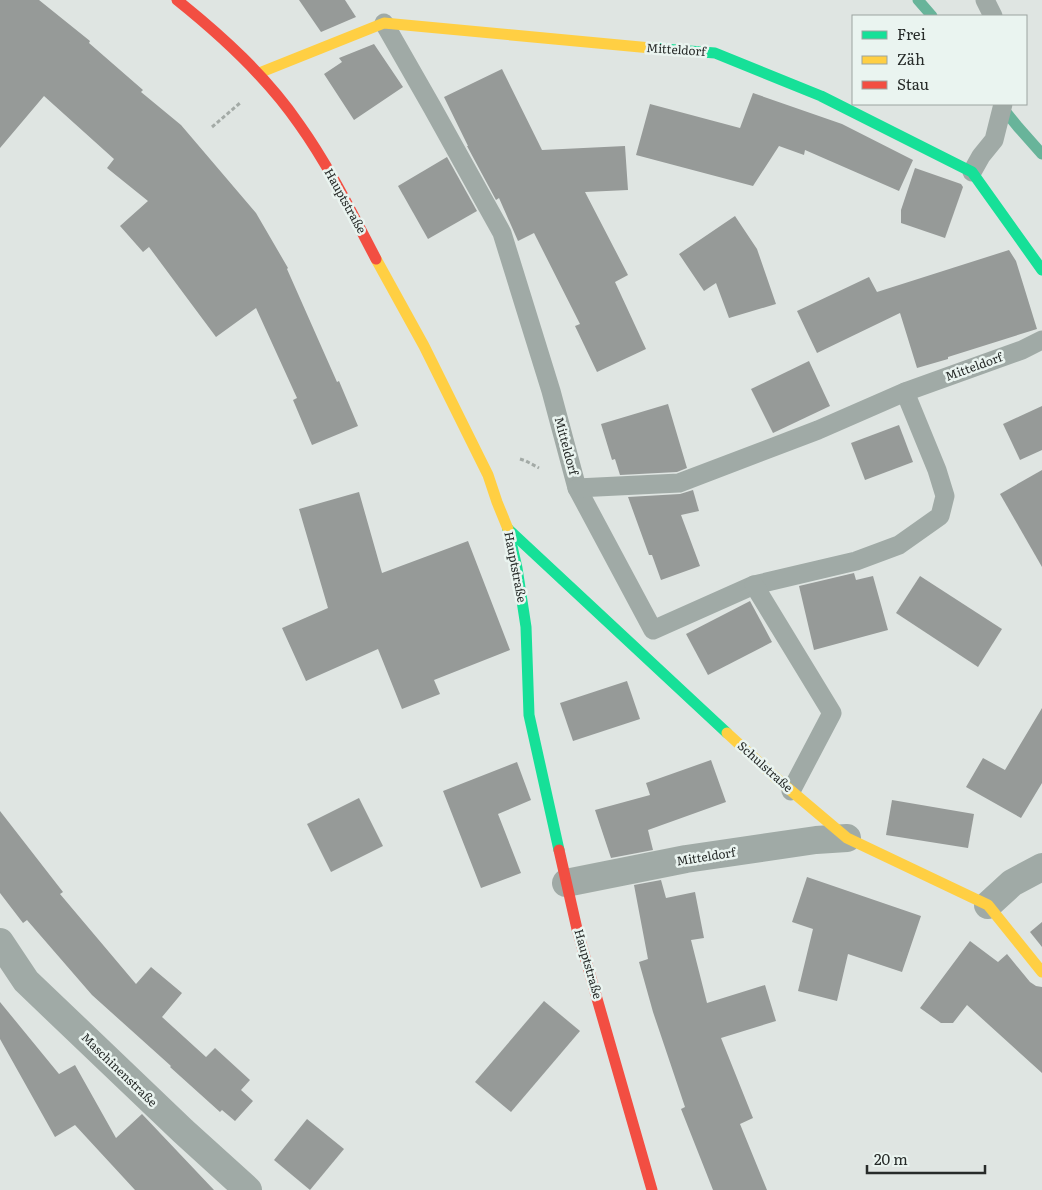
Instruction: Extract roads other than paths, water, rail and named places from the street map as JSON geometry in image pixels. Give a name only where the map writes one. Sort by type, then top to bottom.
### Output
[{"type":"street","name":"Hauptstraße","points":[[177,0],[260,73],[299,123],[366,238],[424,346],[484,466],[508,529],[517,568],[526,627],[529,715],[566,883],[577,929],[652,1190]]},
{"type":"street","name":"Mitteldorf","points":[[260,73],[384,23],[609,45],[715,53],[820,96],[972,172],[1042,270]]},
{"type":"street","name":"Schulstraße","points":[[508,529],[791,791],[847,838],[988,905],[1042,972]]},
{"type":"street","name":"Mitteldorf","points":[[566,883],[686,860],[816,840],[847,838]]},
{"type":"street","points":[[988,905],[1012,883],[1042,867]]},
{"type":"street","name":"Maschinenstraße","points":[[0,942],[26,981],[183,1131],[248,1190]]},
{"type":"lane","points":[[985,0],[992,15]]},
{"type":"lane","name":"Mitteldorf","points":[[384,23],[502,234],[551,391],[577,488],[653,630],[754,586],[856,561],[899,545],[940,516],[945,496],[937,470],[905,392]]},
{"type":"lane","points":[[972,172],[981,156],[994,140],[1003,105]]},
{"type":"lane","name":"Mitteldorf","points":[[577,488],[679,482],[818,430],[905,392],[1022,350],[1042,340]]},
{"type":"lane","points":[[754,586],[832,713],[791,791]]},
{"type":"waterway","points":[[918,0],[931,15]]},
{"type":"waterway","points":[[1001,106],[1042,154]]}]
